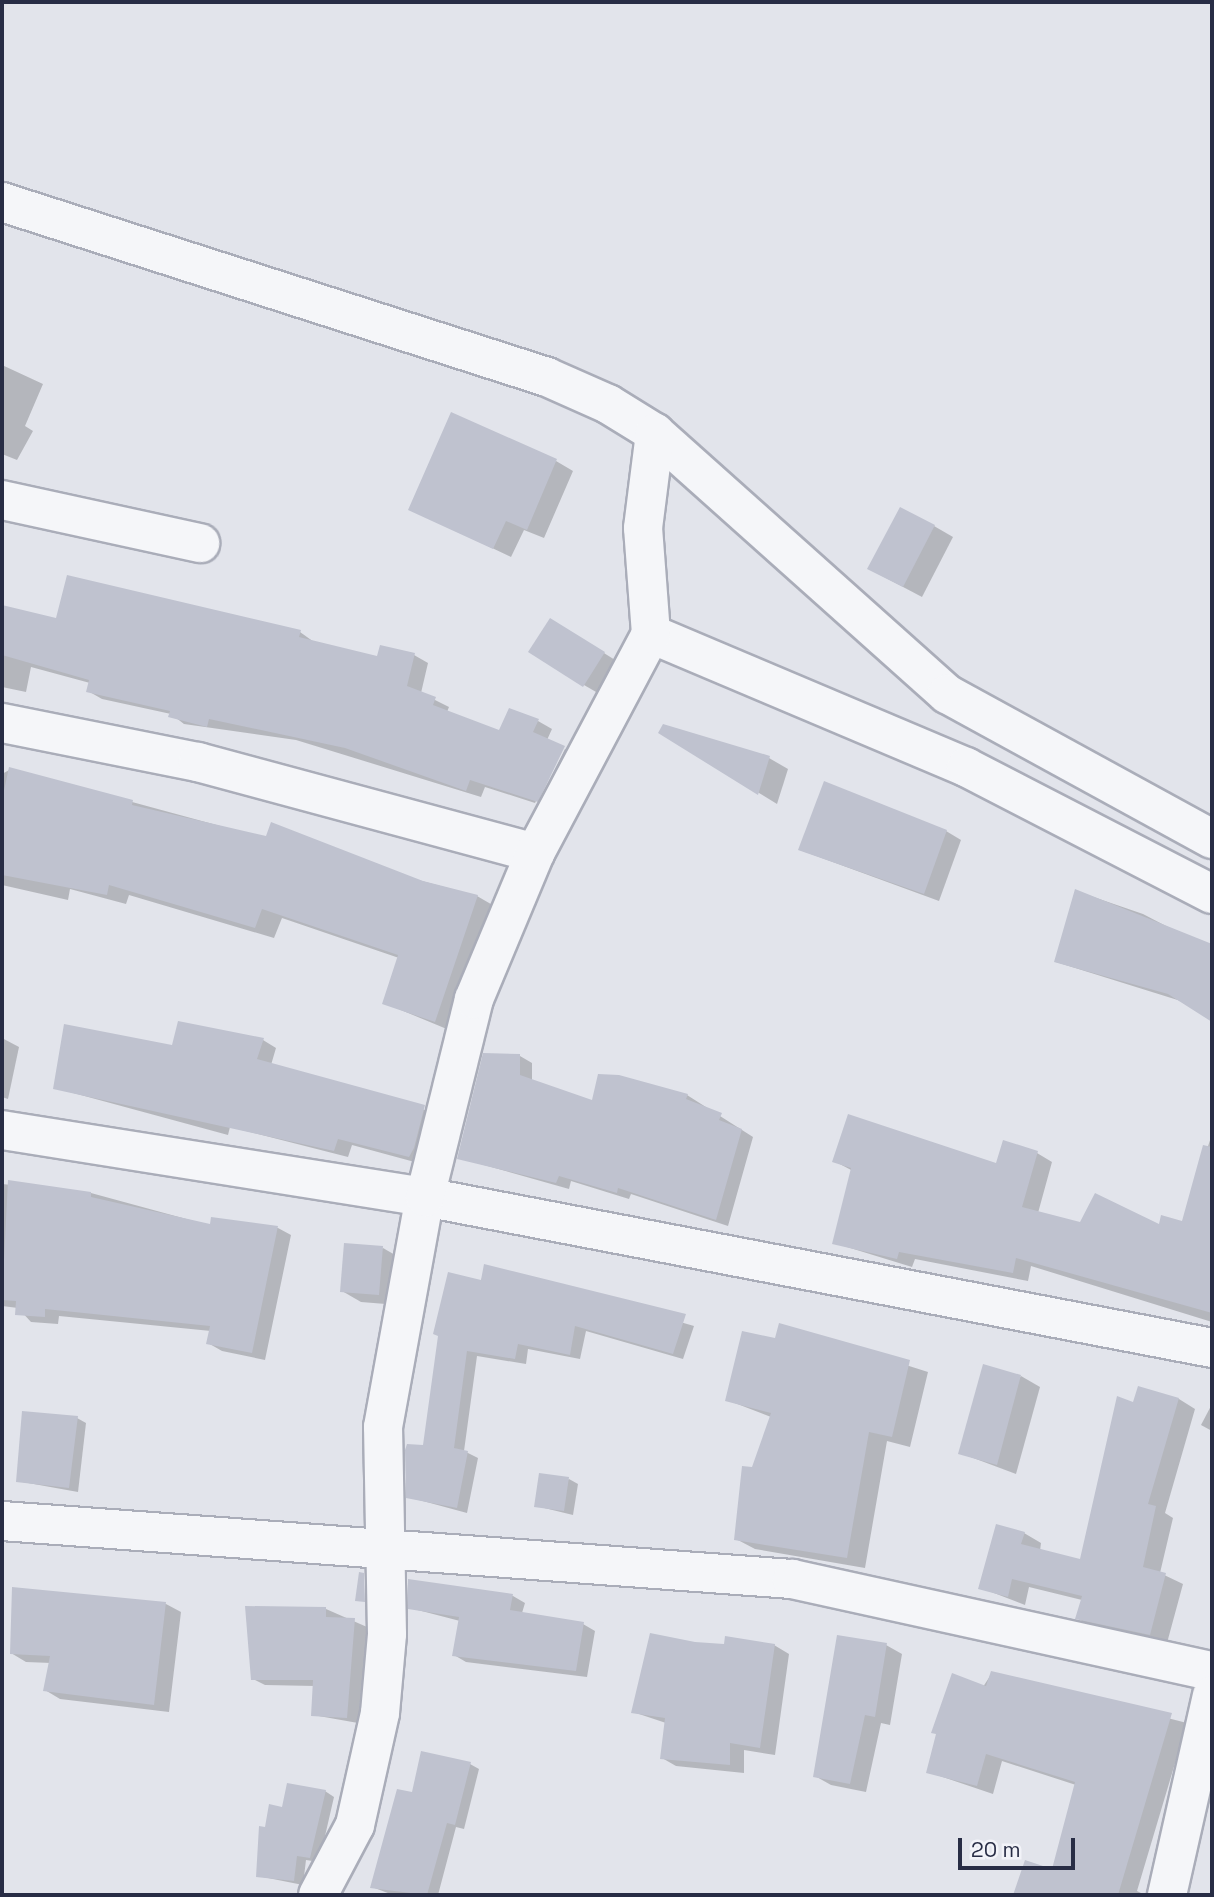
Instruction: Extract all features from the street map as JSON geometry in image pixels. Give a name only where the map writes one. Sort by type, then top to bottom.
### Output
[{"type":"street","points":[[2,202],[547,377],[655,433],[947,694],[1212,839]]},
{"type":"street","points":[[318,1895],[355,1825],[380,1713],[387,1634],[382,1547],[383,1427],[425,1197],[474,999],[534,853],[651,634],[643,528],[655,433]]},
{"type":"street","points":[[2,500],[200,542]]},
{"type":"street","points":[[651,634],[954,761],[1212,894]]},
{"type":"street","points":[[2,723],[198,762],[534,853]]},
{"type":"street","points":[[2,1129],[425,1197],[1212,1348]]},
{"type":"street","points":[[2,1521],[792,1579],[1212,1671]]},
{"type":"street","points":[[1167,1895],[1212,1696]]},
{"type":"building","points":[[451,412],[557,459],[527,530],[506,521],[493,549],[408,510]]},
{"type":"building","points":[[900,507],[935,525],[903,587],[867,569]]},
{"type":"building","points":[[67,575],[301,630],[299,637],[377,656],[380,645],[415,653],[407,686],[436,697],[433,705],[499,730],[509,708],[539,719],[533,732],[565,746],[538,802],[470,780],[466,791],[345,748],[209,719],[207,727],[168,717],[170,711],[86,692],[89,680],[2,655],[2,605],[56,618]]},
{"type":"building","points":[[550,618],[605,652],[583,687],[528,652]]},
{"type":"building","points":[[663,724],[770,756],[758,795],[658,733]]},
{"type":"building","points":[[9,767],[133,800],[132,805],[266,836],[271,822],[423,881],[478,895],[435,1022],[382,1004],[398,955],[262,909],[255,928],[109,885],[107,895],[2,875],[2,800]]},
{"type":"building","points":[[824,781],[947,830],[924,894],[798,850]]},
{"type":"building","points":[[1075,889],[1212,944],[1212,1022],[1168,994],[1054,962]]},
{"type":"building","points":[[178,1021],[264,1038],[257,1059],[425,1105],[414,1148],[409,1157],[338,1139],[334,1151],[53,1089],[64,1024],[172,1045]]},
{"type":"building","points":[[483,1053],[520,1054],[520,1075],[592,1100],[598,1074],[619,1075],[688,1094],[686,1099],[722,1113],[719,1120],[742,1129],[716,1220],[618,1188],[617,1193],[559,1176],[556,1183],[457,1159]]},
{"type":"building","points":[[848,1114],[996,1163],[1003,1140],[1038,1151],[1022,1207],[1080,1222],[1095,1193],[1159,1224],[1161,1215],[1182,1221],[1203,1145],[1212,1147],[1212,1313],[1016,1258],[1013,1273],[899,1252],[897,1259],[832,1244],[851,1168],[832,1162]]},
{"type":"building","points":[[8,1180],[91,1192],[91,1197],[210,1224],[211,1217],[278,1226],[252,1353],[206,1344],[210,1326],[45,1309],[45,1317],[15,1315],[16,1301],[2,1300]]},
{"type":"building","points":[[344,1243],[383,1246],[379,1295],[340,1292]]},
{"type":"building","points":[[484,1264],[686,1314],[673,1354],[575,1326],[570,1355],[518,1344],[515,1359],[467,1351],[454,1448],[468,1451],[457,1508],[406,1498],[405,1450],[407,1444],[423,1445],[438,1336],[433,1334],[448,1272],[481,1280]]},
{"type":"building","points":[[779,1323],[910,1360],[892,1437],[869,1432],[847,1558],[734,1540],[742,1466],[752,1467],[771,1413],[725,1401],[742,1331],[775,1338]]},
{"type":"building","points":[[983,1364],[1021,1375],[997,1465],[958,1454]]},
{"type":"building","points":[[1138,1386],[1179,1398],[1148,1504],[1156,1506],[1143,1567],[1166,1573],[1150,1635],[1075,1619],[1082,1596],[1012,1579],[1008,1597],[978,1589],[996,1524],[1025,1532],[1021,1544],[1080,1559],[1117,1396],[1133,1402]]},
{"type":"building","points":[[22,1411],[78,1416],[69,1488],[16,1482]]},
{"type":"building","points":[[539,1473],[569,1477],[564,1511],[534,1507]]},
{"type":"building","points":[[359,1572],[364,1573],[365,1602],[355,1601]]},
{"type":"building","points":[[408,1579],[513,1594],[510,1610],[584,1622],[576,1671],[452,1656],[459,1617],[408,1609]]},
{"type":"building","points":[[12,1587],[166,1602],[154,1705],[43,1691],[50,1656],[10,1654]]},
{"type":"building","points":[[245,1606],[326,1607],[326,1617],[355,1618],[347,1718],[311,1716],[313,1680],[251,1680]]},
{"type":"building","points":[[650,1633],[695,1642],[724,1644],[725,1636],[775,1644],[760,1748],[730,1743],[730,1765],[660,1759],[665,1718],[631,1713]]},
{"type":"building","points":[[837,1635],[887,1643],[875,1717],[865,1715],[850,1784],[813,1777]]},
{"type":"building","points":[[991,1671],[1172,1713],[1118,1895],[1013,1895],[1025,1860],[1052,1869],[1075,1782],[986,1754],[977,1786],[926,1773],[936,1734],[931,1733],[952,1673],[986,1686]]},
{"type":"building","points":[[421,1751],[471,1762],[455,1825],[447,1823],[427,1895],[370,1888],[397,1789],[412,1792]]},
{"type":"building","points":[[287,1783],[326,1790],[310,1858],[297,1856],[294,1881],[256,1877],[259,1826],[265,1827],[269,1804],[282,1807]]}]
